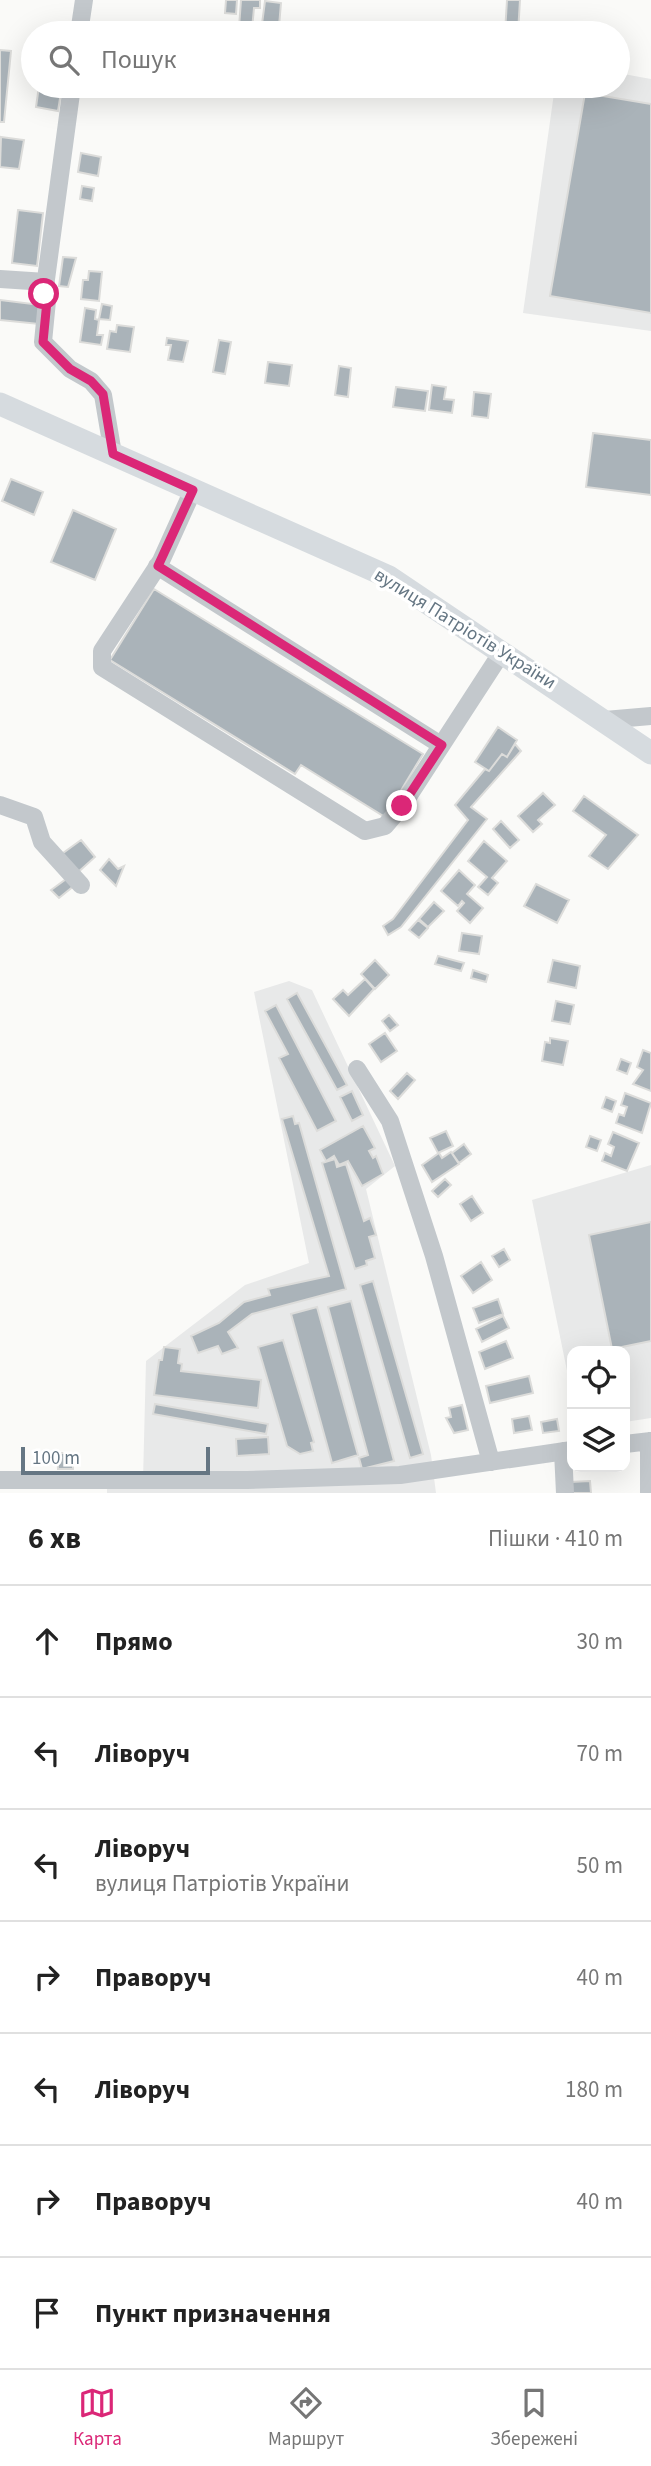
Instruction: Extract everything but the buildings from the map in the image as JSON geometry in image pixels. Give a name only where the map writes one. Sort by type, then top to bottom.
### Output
[{"type":"main road","name":"вулиця Патріотів України","points":[[0,404],[388,577],[651,753]]},
{"type":"street","points":[[81,21],[84,0]]},
{"type":"street","points":[[70,98],[45,288],[47,301],[43,342],[70,369],[91,381],[103,394],[113,454]]},
{"type":"street","points":[[0,279],[45,288]]},
{"type":"street","points":[[193,490],[158,566],[102,652],[102,667],[365,831],[385,826],[442,745],[502,652]]},
{"type":"street","points":[[158,566],[442,745]]},
{"type":"street","points":[[605,720],[651,716]]},
{"type":"street","points":[[0,805],[34,817],[40,828],[42,842],[81,884]]},
{"type":"street","points":[[357,1069],[390,1121],[434,1256],[491,1462]]},
{"type":"street","points":[[630,1443],[650,1441],[649,1493]]},
{"type":"street","points":[[0,1480],[121,1487],[296,1486],[400,1475],[567,1451],[565,1493]]},
{"type":"shaded area","points":[[630,75],[651,79],[651,331],[523,313],[553,98],[630,98]]},
{"type":"shaded area","points":[[289,981],[312,990],[395,1166],[366,1189],[431,1455],[436,1493],[107,1493],[107,1480],[143,1480],[146,1361],[245,1285],[309,1263],[254,992]]},
{"type":"shaded area","points":[[651,1165],[651,1418],[630,1421],[630,1346],[567,1346],[567,1371],[532,1200]]},
{"type":"route","points":[[44,294],[47,301],[43,342],[70,369],[91,381],[103,394],[113,454],[193,490],[158,566],[442,745],[402,806]]}]
